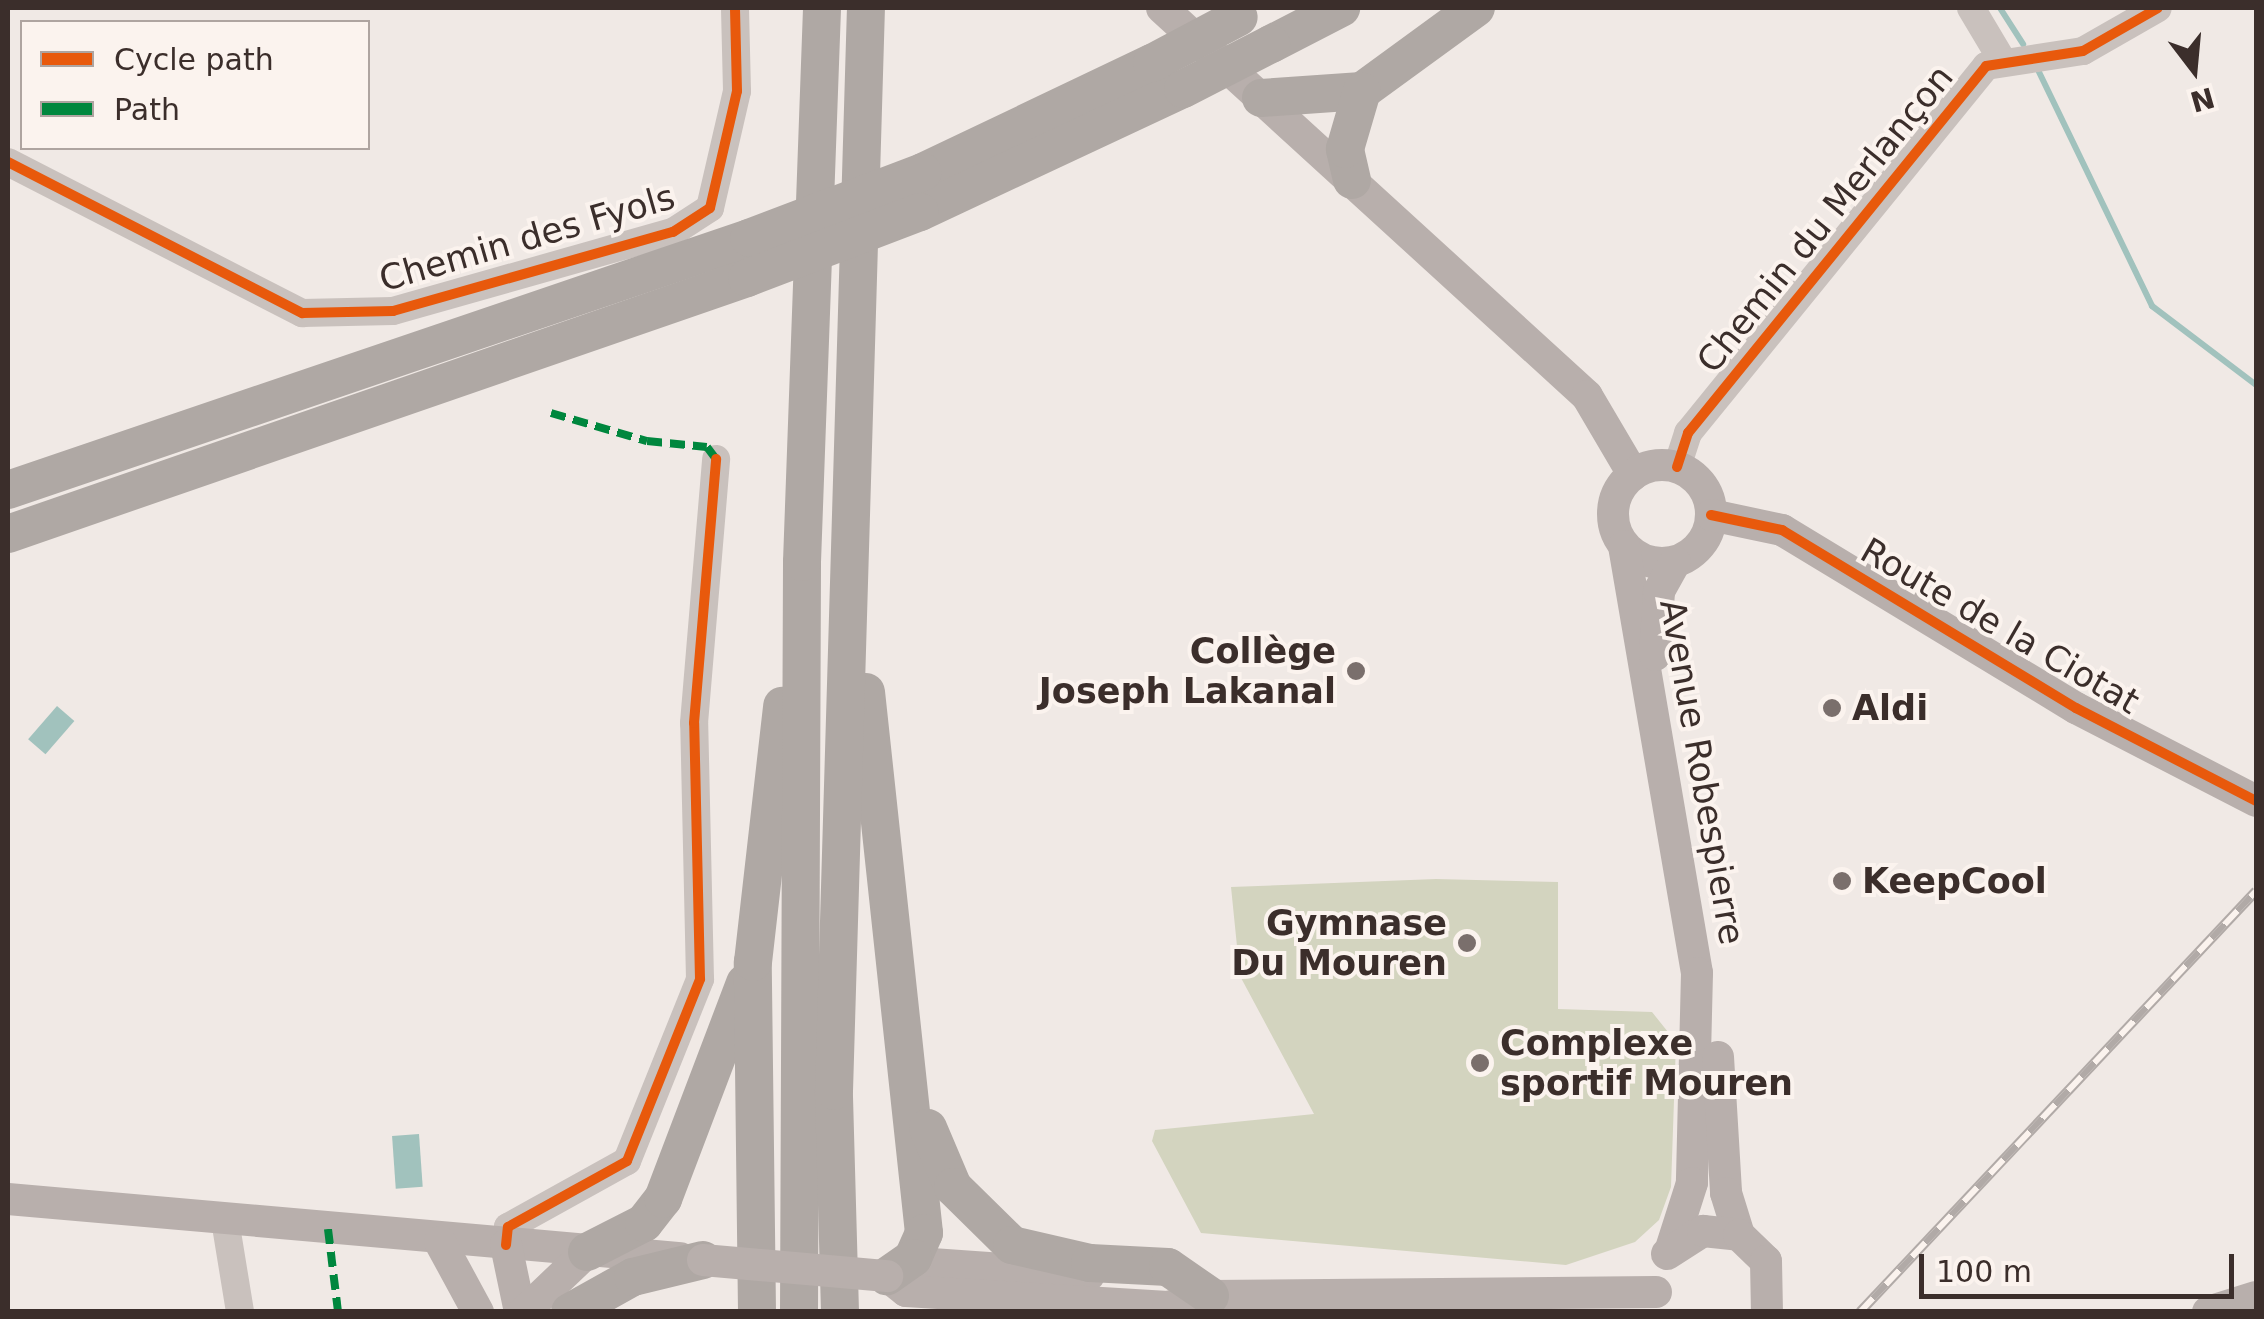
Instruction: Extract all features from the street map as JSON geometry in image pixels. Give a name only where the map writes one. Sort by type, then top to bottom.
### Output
[{"type":"highway","points":[[799,1312],[802,580],[822,8]]},
{"type":"highway","points":[[840,1312],[834,1092],[866,8]]},
{"type":"highway","points":[[8,534],[747,278],[920,212],[1183,89],[1341,8]]},
{"type":"highway","points":[[1260,98],[1362,91],[1476,8]]},
{"type":"highway","points":[[8,490],[749,238],[923,172],[1152,63],[1248,12]]},
{"type":"highway","points":[[1352,180],[1345,149],[1362,91]]},
{"type":"highway","points":[[852,575],[916,1101],[924,1233],[913,1258],[888,1276]]},
{"type":"highway","points":[[756,1312],[753,962],[765,812],[802,580]]},
{"type":"highway","points":[[587,1252],[644,1223],[663,1199],[753,962]]},
{"type":"highway","points":[[916,1101],[953,1187],[1012,1245],[1090,1263],[1168,1267],[1210,1296]]},
{"type":"highway","points":[[570,1312],[633,1278],[703,1260]]},
{"type":"main road","points":[[1162,8],[1587,396],[1632,474]]},
{"type":"main road","points":[[1677,467],[1698,480],[1711,515],[1696,549],[1674,562],[1647,561],[1624,546],[1613,504],[1632,474],[1677,467]]},
{"type":"main road","name":"Route de la Ciotat","points":[[1711,515],[1782,530],[2076,708],[2255,796]]},
{"type":"main road","name":"Avenue Robespierre","points":[[1624,546],[1697,972],[1693,1168],[1658,1302]]},
{"type":"main road","name":"Avenue Robespierre","points":[[1674,562],[1659,590],[1654,650],[1701,828],[1726,1192],[1739,1235]]},
{"type":"main road","points":[[8,1199],[440,1242],[506,1244],[888,1276],[917,1263],[1167,1280],[1210,1296],[1658,1302]]},
{"type":"main road","points":[[1671,1248],[1703,1231],[1739,1235],[1766,1261],[1773,1309]]},
{"type":"main road","points":[[440,1242],[476,1301]]},
{"type":"main road","points":[[476,1301],[506,1244]]},
{"type":"main road","points":[[506,1244],[522,1312],[587,1252]]},
{"type":"main road","points":[[2208,1312],[2256,1297]]},
{"type":"street","name":"Chemin des Fyols","points":[[8,162],[302,312],[392,310],[673,232],[710,208],[736,91],[735,8]]},
{"type":"street","points":[[1972,8],[2002,60]]},
{"type":"street","name":"Chemin du Merlançon","points":[[1677,467],[1688,433],[1934,122],[2002,60],[2083,50],[2158,8]]},
{"type":"street","points":[[506,1244],[508,1227],[604,1182],[627,1161],[700,979],[694,723],[716,459]]},
{"type":"street","points":[[225,1220],[240,1312]]},
{"type":"green space","name":"Complexe sportif Mouren","points":[[1436,879],[1558,882],[1558,1009],[1652,1012],[1676,1042],[1671,1187],[1659,1220],[1635,1242],[1566,1265],[1201,1233],[1152,1141],[1155,1130],[1314,1114],[1240,976],[1231,887]]},
{"type":"water","points":[[57,706],[74,721],[45,754],[28,739]]},
{"type":"water","points":[[419,1134],[423,1187],[396,1189],[392,1136]]},
{"type":"waterway","points":[[2000,8],[2023,44]]},
{"type":"waterway","points":[[2039,72],[2152,306],[2256,385]]},
{"type":"railway","points":[[1860,1312],[2256,891]]},
{"type":"marked path","points":[[551,413],[647,441],[707,447],[716,459]]},
{"type":"marked path","points":[[328,1229],[338,1312]]},
{"type":"cycle path","points":[[8,162],[302,313],[393,311],[673,232],[710,208],[737,91],[735,8]]},
{"type":"cycle path","points":[[1677,467],[1688,433],[1986,66],[2083,51],[2158,8]]},
{"type":"cycle path","points":[[506,1245],[508,1227],[627,1161],[700,979],[694,723],[716,459]]},
{"type":"cycle path","points":[[1711,515],[1782,530],[2076,708],[2256,801]]},
{"type":"place","name":"Collège Joseph Lakanal","points":[[1356,671]]},
{"type":"place","name":"Aldi","points":[[1832,708]]},
{"type":"place","name":"KeepCool","points":[[1842,881]]},
{"type":"place","name":"Gymnase Du Mouren","points":[[1467,943]]},
{"type":"place","name":"Complexe sportif Mouren","points":[[1480,1063]]}]
